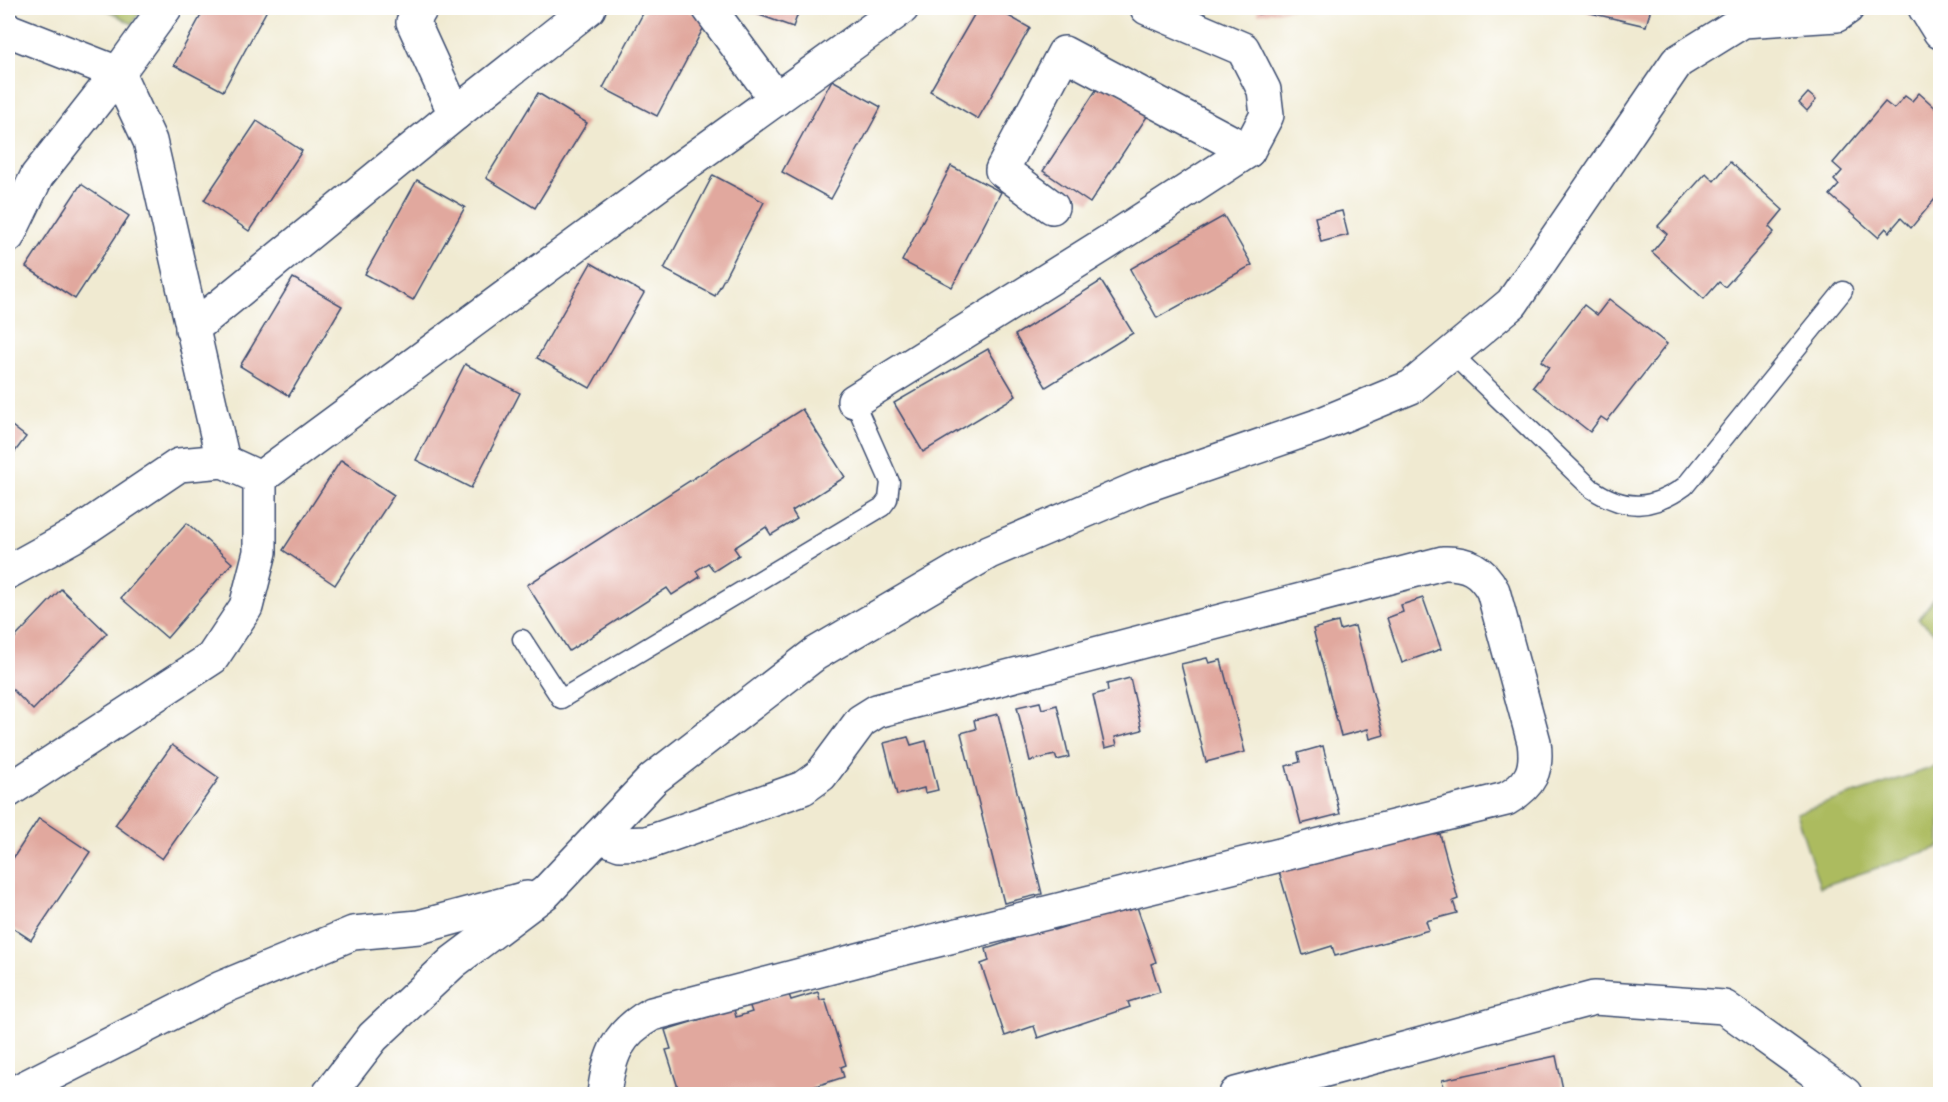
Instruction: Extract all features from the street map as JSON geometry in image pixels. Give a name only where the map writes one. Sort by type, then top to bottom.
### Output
[{"type":"street","points":[[8,236],[36,176],[165,8]]},
{"type":"street","points":[[421,8],[413,22],[455,114]]},
{"type":"street","points":[[192,329],[455,114],[589,8]]},
{"type":"street","points":[[709,8],[776,99]]},
{"type":"street","points":[[260,478],[902,8]]},
{"type":"street","points":[[854,401],[1098,249],[1248,151],[1267,115],[1264,90],[1243,49],[1147,8]]},
{"type":"street","points":[[329,1095],[373,1037],[453,962],[546,892],[653,779],[815,654],[989,552],[1142,487],[1317,426],[1412,387],[1512,303],[1677,62],[1743,21],[1837,15],[1847,8]]},
{"type":"street","points":[[1925,8],[1941,32]]},
{"type":"street","points":[[8,30],[117,73],[150,141],[223,461]]},
{"type":"street","points":[[1052,207],[1002,170],[1064,53],[1248,151]]},
{"type":"street","points":[[8,572],[75,535],[179,465],[223,461],[260,478]]},
{"type":"street","points":[[8,791],[212,658],[246,608],[260,552],[260,478]]},
{"type":"street","points":[[599,836],[620,843],[647,843],[803,788],[821,775],[861,721],[878,711],[1443,562],[1457,562],[1470,566],[1480,572],[1493,591],[1536,755],[1530,779],[1523,788],[1506,799],[877,955],[652,1014],[630,1029],[612,1054],[604,1095]]},
{"type":"street","points":[[12,1095],[220,988],[353,933],[419,927],[546,892]]},
{"type":"street","points":[[1236,1095],[1594,998],[1724,1007],[1845,1095]]},
{"type":"lane","points":[[1452,354],[1592,489],[1605,498],[1637,506],[1671,497],[1685,486],[1843,291]]},
{"type":"lane","points":[[522,639],[561,699],[882,507],[888,499],[890,482],[854,401]]},
{"type":"green space","points":[[104,8],[143,8],[132,24]]},
{"type":"green space","points":[[1940,591],[1940,637],[1918,619]]},
{"type":"green space","points":[[1940,765],[1940,847],[1820,887],[1796,813]]},
{"type":"building","points":[[205,8],[268,8],[223,91],[174,65]]},
{"type":"building","points":[[646,8],[682,8],[707,21],[657,116],[603,88]]},
{"type":"building","points":[[740,8],[800,8],[793,27]]},
{"type":"building","points":[[978,8],[994,8],[1030,28],[978,119],[930,91]]},
{"type":"building","points":[[1257,8],[1292,8],[1292,9],[1258,14]]},
{"type":"building","points":[[1587,8],[1651,8],[1646,26],[1586,12]]},
{"type":"building","points":[[832,80],[881,107],[831,199],[782,172]]},
{"type":"building","points":[[1102,81],[1150,112],[1090,203],[1043,171]]},
{"type":"building","points":[[538,93],[587,123],[535,208],[486,178]]},
{"type":"building","points":[[1808,93],[1816,100],[1807,111],[1799,103]]},
{"type":"building","points":[[1919,93],[1940,112],[1940,193],[1911,228],[1901,218],[1889,232],[1886,228],[1878,237],[1830,195],[1839,185],[1834,180],[1842,171],[1833,163],[1885,102],[1894,109],[1905,96],[1912,101]]},
{"type":"building","points":[[257,121],[302,151],[249,231],[204,200]]},
{"type":"building","points":[[1730,162],[1783,210],[1769,227],[1774,232],[1725,287],[1719,282],[1704,299],[1652,252],[1667,234],[1658,226],[1706,173],[1714,181]]},
{"type":"building","points":[[951,166],[1001,192],[952,287],[902,261]]},
{"type":"building","points":[[713,175],[764,202],[715,296],[664,269]]},
{"type":"building","points":[[417,180],[465,207],[413,300],[365,274]]},
{"type":"building","points":[[81,184],[129,216],[75,299],[26,267]]},
{"type":"building","points":[[1342,211],[1348,235],[1321,242],[1315,217]]},
{"type":"building","points":[[1224,216],[1252,265],[1157,318],[1130,269]]},
{"type":"building","points":[[591,263],[644,293],[590,388],[537,358]]},
{"type":"building","points":[[293,278],[342,306],[289,396],[240,366]]},
{"type":"building","points":[[1101,281],[1133,333],[1046,387],[1015,335]]},
{"type":"building","points":[[1609,299],[1667,344],[1607,421],[1601,417],[1590,432],[1533,387],[1549,367],[1541,361],[1584,305],[1597,315]]},
{"type":"building","points":[[988,349],[1016,396],[923,452],[894,403]]},
{"type":"building","points":[[465,364],[520,393],[471,488],[416,460]]},
{"type":"building","points":[[802,409],[845,477],[792,511],[797,519],[771,535],[766,527],[734,548],[739,555],[714,571],[708,563],[696,571],[700,577],[672,595],[667,588],[569,651],[527,585]]},
{"type":"building","points":[[8,423],[26,437],[8,461]]},
{"type":"building","points":[[341,460],[394,495],[335,585],[283,550]]},
{"type":"building","points":[[187,523],[232,563],[167,638],[121,598]]},
{"type":"building","points":[[61,589],[107,633],[33,710],[8,685],[8,645]]},
{"type":"building","points":[[1423,598],[1441,649],[1402,663],[1387,618],[1403,612],[1401,605]]},
{"type":"building","points":[[1338,622],[1340,630],[1355,626],[1384,735],[1370,739],[1368,729],[1341,736],[1313,629]]},
{"type":"building","points":[[1207,658],[1209,663],[1221,660],[1245,752],[1206,762],[1181,664]]},
{"type":"building","points":[[1130,678],[1142,730],[1115,737],[1117,745],[1105,748],[1093,695],[1108,691],[1107,684]]},
{"type":"building","points":[[1040,702],[1042,709],[1057,705],[1069,757],[1057,760],[1055,755],[1030,761],[1017,707]]},
{"type":"building","points":[[998,714],[1042,894],[1004,903],[961,733],[976,729],[974,720]]},
{"type":"building","points":[[908,737],[911,745],[926,741],[938,790],[925,793],[924,788],[897,795],[884,743]]},
{"type":"building","points":[[172,745],[219,778],[162,859],[115,825]]},
{"type":"building","points":[[1323,746],[1340,814],[1301,824],[1286,766],[1300,762],[1298,753]]},
{"type":"building","points":[[39,818],[90,852],[31,940],[8,925],[8,866]]},
{"type":"building","points":[[1433,828],[1435,835],[1440,834],[1458,899],[1453,901],[1457,913],[1426,921],[1429,930],[1335,956],[1332,946],[1303,955],[1278,868]]},
{"type":"building","points":[[1136,904],[1156,962],[1151,964],[1160,992],[1128,1002],[1130,1007],[1038,1038],[1034,1026],[1005,1036],[981,964],[989,961],[986,949],[1014,940],[1011,932],[1050,919],[1054,930],[1067,926],[1064,918]]},
{"type":"building","points":[[788,992],[791,1000],[818,992],[820,1000],[825,999],[846,1065],[841,1067],[844,1077],[813,1087],[815,1093],[809,1094],[680,1094],[666,1050],[671,1049],[665,1030],[734,1009],[736,1017],[752,1012],[749,1004]]},
{"type":"building","points":[[1556,1056],[1564,1094],[1445,1094],[1442,1080]]}]
